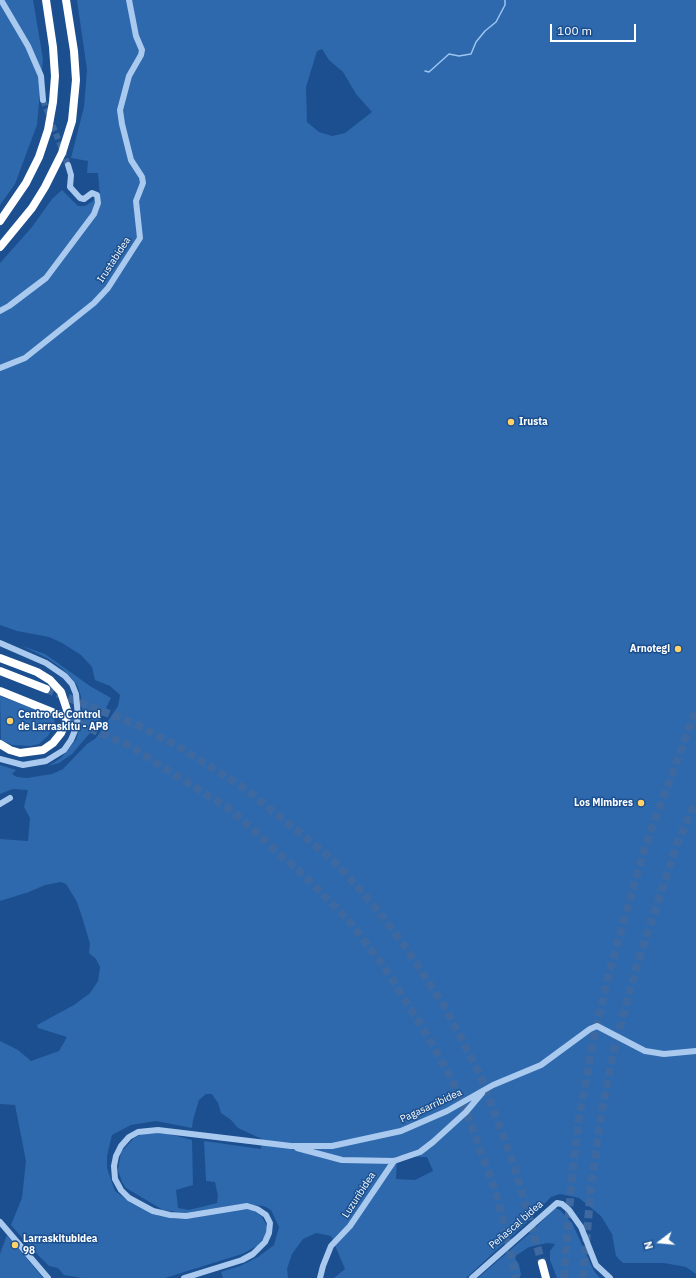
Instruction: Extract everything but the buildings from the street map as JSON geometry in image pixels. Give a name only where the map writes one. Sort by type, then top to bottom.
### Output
[{"type":"highway","points":[[0,221],[26,183],[39,157],[48,130],[53,102],[54,76],[53,47],[46,0]]},
{"type":"highway","points":[[0,247],[32,208],[45,187],[62,152],[72,121],[76,80],[74,51],[66,0]]},
{"type":"highway","points":[[0,658],[37,672],[50,680],[61,692],[67,710],[66,722],[61,734],[53,743],[43,750],[20,753],[10,750],[0,744]]},
{"type":"highway","points":[[2,672],[46,689]]},
{"type":"highway","points":[[0,691],[57,714]]},
{"type":"highway","points":[[542,1263],[546,1278]]},
{"type":"street","points":[[2,0],[28,46],[40,76],[43,100]]},
{"type":"street","name":"Irustabidea","points":[[0,368],[25,358],[94,303],[108,288],[140,238],[136,201],[143,183],[142,177],[131,160],[120,110],[130,76],[142,50],[136,36],[129,0]]},
{"type":"street","points":[[0,311],[46,278],[94,214],[98,203],[97,195],[92,193],[84,199],[80,198],[70,187],[71,175],[68,165]]},
{"type":"street","points":[[0,643],[46,663],[65,676],[72,684],[76,694],[78,717],[76,728],[68,745],[64,750],[46,761],[23,765],[14,764],[0,759]]},
{"type":"street","points":[[0,804],[10,798]]},
{"type":"street","name":"Pagasarribidea","points":[[184,1278],[242,1260],[253,1254],[265,1242],[269,1234],[270,1223],[266,1215],[257,1209],[247,1206],[186,1216],[170,1215],[153,1211],[129,1198],[121,1190],[115,1179],[114,1166],[116,1156],[121,1146],[129,1137],[138,1132],[149,1130],[292,1146],[332,1146],[401,1131],[462,1104],[510,1076],[541,1065],[590,1029],[597,1026],[645,1051],[664,1054],[696,1051]]},
{"type":"street","name":"Luzuribidea","points":[[292,1146],[314,1154],[342,1160],[394,1162],[420,1152],[433,1142],[466,1112],[484,1090]]},
{"type":"street","name":"Luzuribidea","points":[[320,1278],[328,1252],[350,1226],[394,1162]]},
{"type":"street","name":"Peñascal bidea","points":[[472,1278],[557,1203],[565,1206],[573,1214],[581,1227],[596,1265],[610,1278]]},
{"type":"street","points":[[0,1222],[49,1278]]},
{"type":"shaded area","points":[[0,0],[33,0],[43,59],[37,125],[15,184],[0,205]]},
{"type":"shaded area","points":[[77,0],[696,0],[696,1274],[686,1267],[664,1263],[623,1263],[616,1256],[612,1234],[601,1216],[579,1198],[560,1194],[551,1197],[524,1225],[466,1278],[334,1278],[345,1269],[331,1236],[316,1233],[303,1239],[292,1254],[287,1269],[288,1278],[223,1278],[221,1272],[240,1266],[258,1257],[274,1245],[279,1227],[271,1210],[264,1206],[241,1204],[185,1213],[163,1210],[126,1188],[122,1182],[118,1170],[121,1152],[134,1138],[142,1134],[165,1133],[192,1140],[193,1185],[176,1190],[178,1208],[189,1210],[217,1203],[218,1196],[215,1182],[206,1181],[204,1141],[261,1149],[262,1139],[238,1128],[231,1120],[221,1113],[218,1103],[212,1094],[206,1094],[199,1100],[192,1128],[156,1121],[131,1125],[112,1135],[107,1156],[107,1168],[115,1191],[131,1203],[159,1216],[176,1219],[239,1209],[253,1210],[262,1217],[268,1228],[264,1237],[257,1246],[242,1254],[165,1278],[82,1278],[64,1275],[58,1268],[49,1266],[11,1225],[22,1198],[26,1161],[15,1105],[0,1104],[0,1041],[18,1050],[31,1061],[59,1051],[67,1037],[38,1028],[37,1025],[74,1005],[90,993],[98,981],[100,967],[96,959],[89,953],[90,944],[77,902],[66,884],[61,882],[45,885],[29,892],[0,901],[0,839],[28,841],[30,818],[24,807],[28,790],[13,789],[0,794],[0,765],[16,770],[12,774],[17,777],[27,778],[52,774],[63,769],[87,744],[96,738],[118,706],[120,695],[110,686],[95,680],[92,667],[81,655],[62,643],[49,637],[17,631],[0,625],[0,263],[32,227],[52,199],[62,190],[78,206],[85,206],[100,196],[98,173],[87,173],[88,161],[71,158],[84,107],[87,70]],"holes":[[[322,49],[329,60],[343,72],[356,94],[372,112],[345,133],[332,136],[319,132],[307,122],[306,87],[317,51]],[[397,1156],[427,1157],[433,1171],[415,1180],[396,1179]]]},
{"type":"shaded area","points":[[22,646],[45,654],[90,686],[111,698],[99,722],[72,754],[59,763],[48,766],[61,758],[76,740],[83,716],[81,696],[77,685],[60,667],[47,658]]},
{"type":"shaded area","points":[[0,696],[55,717],[54,725],[48,736],[39,744],[30,746],[12,745],[1,740]]},
{"type":"shaded area","points":[[555,1208],[560,1210],[572,1223],[594,1271],[600,1278],[557,1278],[550,1260],[550,1251],[555,1244],[547,1243],[529,1247],[514,1257],[519,1264],[521,1275],[519,1278],[478,1278],[531,1232]]},
{"type":"shaded area","points":[[7,1235],[43,1278],[0,1278],[0,1254]]},
{"type":"waterway","points":[[425,71],[429,72],[449,54],[459,56],[471,54],[476,42],[485,31],[496,22],[505,5],[505,0]]},
{"type":"tunnel","points":[[43,100],[68,165]]},
{"type":"tunnel","points":[[46,689],[135,724],[179,747],[246,789],[333,860],[372,903],[407,949],[446,1009],[481,1077],[513,1162],[542,1263]]},
{"type":"tunnel","points":[[564,1278],[571,1187],[579,1117],[593,1042],[611,966],[644,850],[696,709]]},
{"type":"tunnel","points":[[57,714],[128,745],[231,810],[311,882],[350,922],[384,967],[424,1030],[452,1080],[468,1116],[494,1187],[505,1226],[516,1278]]},
{"type":"tunnel","points":[[583,1278],[591,1187],[602,1110],[615,1045],[636,968],[677,844],[696,801]]},
{"type":"place","name":"Irusta","points":[[511,422]]},
{"type":"place","name":"Arnotegi","points":[[678,649]]},
{"type":"place","name":"Centro de Control de Larraskitu - AP8","points":[[10,721]]},
{"type":"place","name":"Los Mimbres","points":[[641,803]]},
{"type":"place","name":"Larraskitubidea 98","points":[[15,1245]]}]
